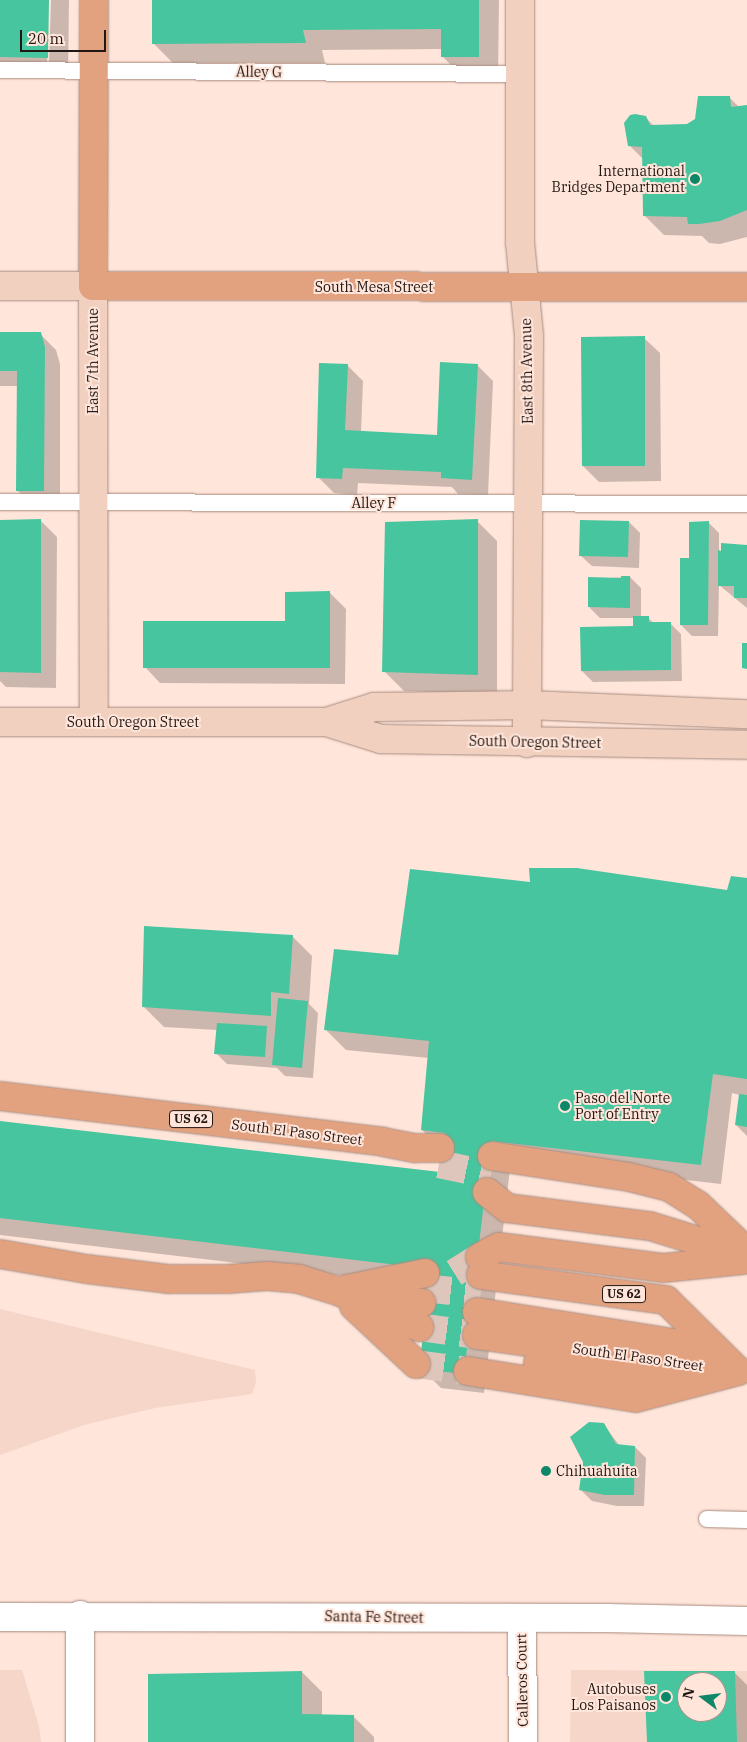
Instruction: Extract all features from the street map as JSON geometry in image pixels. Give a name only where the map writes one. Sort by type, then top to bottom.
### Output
[{"type":"main road","name":"East 7th Avenue","points":[[93,286],[94,0]]},
{"type":"main road","name":"South Mesa Street","points":[[93,286],[524,288],[747,286]]},
{"type":"main road","name":"South El Paso Street","points":[[0,1096],[383,1142],[431,1154]]},
{"type":"main road","points":[[490,1174],[629,1177],[670,1188],[698,1205],[747,1255],[650,1226],[507,1208],[490,1174]]},
{"type":"main road","points":[[477,1314],[499,1247],[663,1268],[747,1255]]},
{"type":"main road","points":[[0,1254],[88,1269],[169,1279],[284,1277],[315,1283],[420,1317]]},
{"type":"main road","points":[[338,1291],[420,1317]]},
{"type":"main road","points":[[338,1291],[420,1317]]},
{"type":"main road","name":"South El Paso Street","points":[[477,1314],[666,1300],[743,1373]]},
{"type":"main road","name":"South El Paso Street","points":[[477,1314],[672,1344],[743,1373]]},
{"type":"main road","name":"South El Paso Street","points":[[477,1314],[636,1398],[743,1373]]},
{"type":"street","name":"East 8th Avenue","points":[[520,0],[520,242],[529,336],[527,742]]},
{"type":"street","name":"South Mesa Street","points":[[0,286],[93,286]]},
{"type":"street","name":"East 7th Avenue","points":[[93,286],[94,722]]},
{"type":"street","name":"South Oregon Street","points":[[326,722],[374,707],[528,705],[747,714]]},
{"type":"street","name":"South Oregon Street","points":[[0,722],[326,722],[381,739],[747,745]]},
{"type":"street","name":"Santa Fe Street","points":[[0,1616],[80,1615],[747,1621]]},
{"type":"street","points":[[80,1615],[80,1742]]},
{"type":"street","name":"Calleros Court","points":[[522,1618],[523,1742]]},
{"type":"lane","name":"Alley G","points":[[0,70],[519,74]]},
{"type":"lane","name":"Alley F","points":[[0,502],[94,501],[528,505],[747,504]]},
{"type":"lane","points":[[708,1519],[747,1520]]},
{"type":"shaded area","points":[[0,1309],[255,1370],[256,1383],[252,1394],[155,1408],[84,1425],[0,1455]]},
{"type":"shaded area","points":[[0,1670],[22,1670],[39,1726],[41,1742],[0,1742]]},
{"type":"shaded area","points":[[571,1670],[747,1671],[747,1742],[570,1742]]},
{"type":"building","points":[[0,0],[49,0],[48,58],[0,57]]},
{"type":"building","points":[[152,0],[479,0],[479,57],[441,57],[441,29],[303,30],[306,43],[152,44]]},
{"type":"building","name":"International Bridges Department","points":[[698,96],[730,96],[731,107],[747,105],[747,210],[720,221],[699,224],[688,224],[687,217],[643,216],[642,147],[628,146],[624,123],[630,115],[635,114],[646,116],[650,125],[687,124],[695,119]]},
{"type":"building","points":[[0,332],[41,332],[45,347],[44,491],[16,491],[17,371],[0,371]]},
{"type":"building","points":[[645,336],[645,466],[582,466],[581,337]]},
{"type":"building","points":[[440,362],[478,364],[472,480],[441,478],[441,472],[343,468],[342,479],[316,478],[319,363],[348,364],[345,430],[437,435]]},
{"type":"building","points":[[41,519],[41,673],[0,672],[0,520]]},
{"type":"building","points":[[478,519],[478,675],[382,672],[385,522]]},
{"type":"building","points":[[580,520],[629,521],[628,557],[579,556]]},
{"type":"building","points":[[709,521],[708,625],[680,625],[680,558],[689,558],[689,522]]},
{"type":"building","points":[[721,543],[747,545],[747,598],[734,598],[734,586],[718,586],[718,550],[721,551]]},
{"type":"building","points":[[621,576],[630,576],[630,608],[588,607],[588,577],[621,578]]},
{"type":"building","points":[[330,591],[330,668],[143,668],[143,621],[285,621],[285,592]]},
{"type":"building","points":[[633,616],[649,616],[649,622],[671,622],[671,670],[581,671],[580,627],[633,626]]},
{"type":"building","points":[[742,643],[747,643],[747,669],[742,668]]},
{"type":"building","name":"Paso del Norte Port of Entry","points":[[529,868],[577,868],[727,890],[731,876],[747,878],[747,1079],[713,1074],[701,1165],[491,1141],[464,1374],[419,1369],[431,1269],[0,1218],[0,1121],[440,1172],[445,1133],[421,1130],[429,1041],[324,1030],[334,949],[398,955],[410,869],[530,882]]},
{"type":"building","points":[[144,926],[293,935],[289,994],[271,992],[271,1016],[142,1007]]},
{"type":"building","points":[[278,998],[308,1001],[302,1068],[272,1065]]},
{"type":"building","points":[[217,1023],[267,1026],[265,1057],[214,1054]]},
{"type":"building","points":[[739,1094],[747,1095],[747,1127],[735,1125]]},
{"type":"building","points":[[589,1422],[604,1423],[616,1444],[635,1446],[634,1495],[605,1495],[579,1490],[583,1462],[570,1437]]},
{"type":"building","points":[[302,1671],[302,1714],[354,1715],[354,1742],[148,1742],[148,1674]]},
{"type":"building","name":"Autobuses Los Paisanos","points":[[644,1671],[735,1671],[737,1742],[647,1742]]},
{"type":"tunnel","points":[[439,1164],[491,1175]]},
{"type":"tunnel","points":[[454,1273],[480,1257]]},
{"type":"tunnel","points":[[423,1288],[481,1294]]},
{"type":"tunnel","points":[[419,1327],[477,1335]]},
{"type":"tunnel","points":[[416,1364],[468,1371]]},
{"type":"place","name":"International Bridges Department","points":[[695,179]]},
{"type":"place","name":"Paso del Norte Port of Entry","points":[[565,1106]]},
{"type":"place","name":"Chihuahuita","points":[[546,1471]]},
{"type":"place","name":"Autobuses Los Paisanos","points":[[666,1697]]}]
